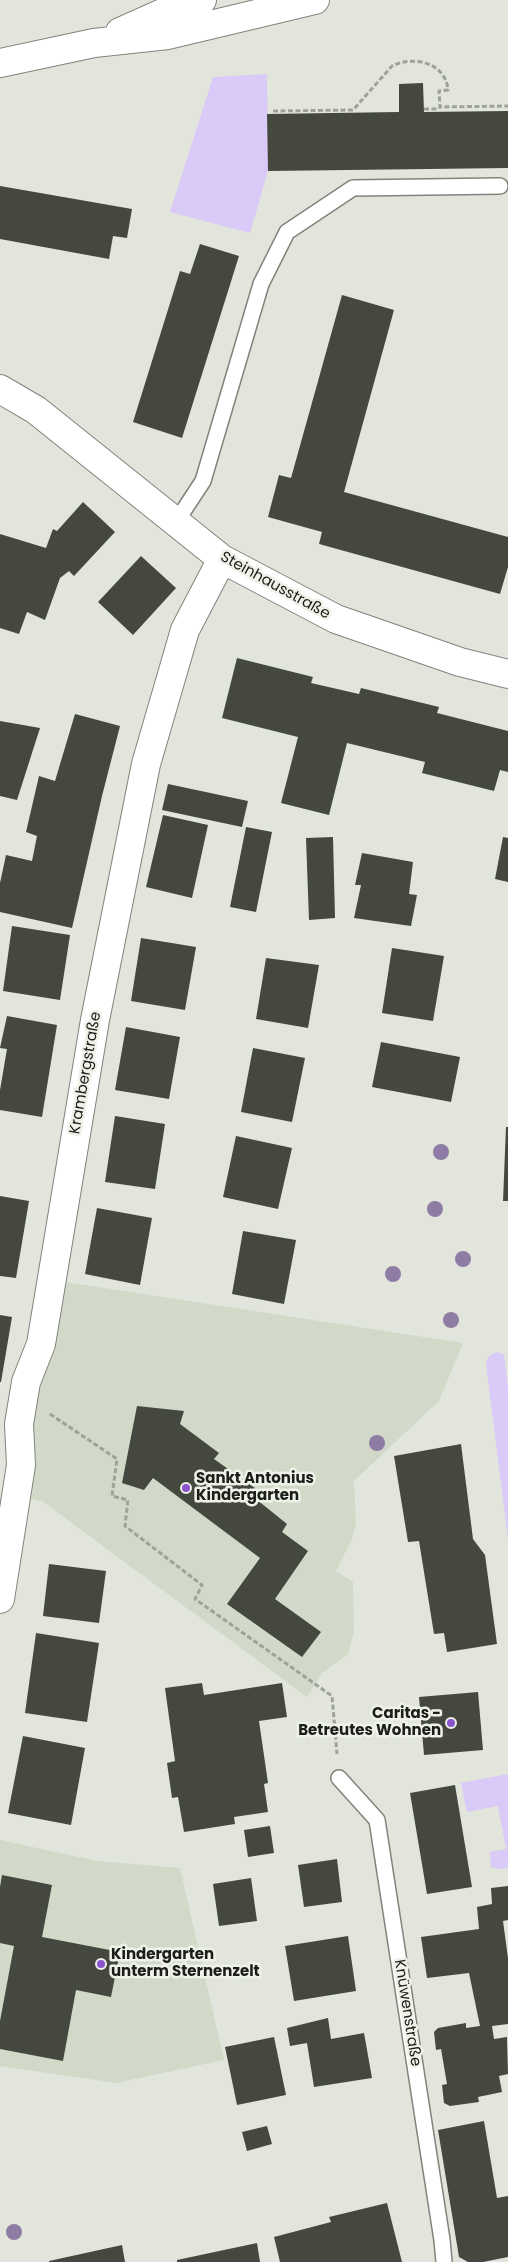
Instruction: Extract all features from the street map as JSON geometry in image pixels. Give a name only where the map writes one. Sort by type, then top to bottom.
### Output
[{"type":"street","points":[[94,43],[166,11],[202,0]]},
{"type":"street","points":[[0,62],[94,43],[168,35],[315,0]]},
{"type":"street","name":"Steinhausstraße","points":[[0,389],[36,410],[222,559],[336,619],[460,662],[508,674]]},
{"type":"street","name":"Krambergstraße","points":[[0,1599],[21,1465],[19,1424],[26,1382],[41,1344],[95,1020],[146,764],[185,630],[222,559]]},
{"type":"lane","points":[[176,522],[203,480],[261,284],[287,232],[353,188],[500,186]]},
{"type":"lane","name":"Knüwenstraße","points":[[339,1778],[377,1820],[444,2262]]},
{"type":"path","points":[[273,111],[353,110],[392,66],[399,62],[425,61],[434,66],[448,82],[448,90],[439,91],[440,107]]},
{"type":"path","points":[[424,109],[508,106]]},
{"type":"path","points":[[22,1408],[55,1417],[117,1459],[112,1496],[128,1500],[125,1526],[202,1586],[194,1599],[332,1696],[339,1778]]},
{"type":"shaded area","points":[[267,74],[268,171],[250,233],[170,212],[213,77]]},
{"type":"shaded area","name":"Sankt Antonius Kindergarten","points":[[52,1280],[463,1343],[439,1401],[354,1481],[356,1524],[351,1541],[336,1571],[353,1582],[354,1632],[348,1654],[322,1673],[307,1697],[42,1501],[16,1495]]},
{"type":"shaded area","points":[[497,1352],[504,1355],[508,1388],[508,1539],[486,1364],[489,1356]]},
{"type":"shaded area","points":[[508,1774],[508,1868],[499,1869],[491,1867],[490,1852],[506,1849],[498,1806],[467,1812],[461,1783]]},
{"type":"shaded area","name":"Kindergarten unterm Sternenzelt","points":[[0,1840],[97,1861],[180,1868],[224,2060],[116,2083],[0,2066]]},
{"type":"building","points":[[423,83],[424,112],[508,111],[508,168],[268,171],[267,114],[399,112],[399,84]]},
{"type":"building","points":[[0,186],[132,209],[127,238],[113,236],[109,259],[0,239]]},
{"type":"building","points":[[200,244],[239,256],[182,438],[133,422],[180,271],[190,274]]},
{"type":"building","points":[[342,295],[394,310],[344,492],[508,537],[508,567],[500,594],[319,544],[322,532],[268,517],[279,475],[291,478]]},
{"type":"building","points":[[83,502],[115,532],[74,576],[69,571],[60,578],[45,620],[27,612],[19,634],[0,628],[0,534],[46,548],[53,529],[57,531]]},
{"type":"building","points":[[141,556],[176,588],[133,635],[98,602]]},
{"type":"building","points":[[237,658],[313,677],[311,683],[359,694],[361,688],[439,707],[437,713],[508,731],[508,772],[500,770],[494,791],[422,773],[425,762],[347,743],[329,815],[281,803],[298,737],[222,718]]},
{"type":"building","points":[[75,714],[120,726],[72,928],[0,912],[0,883],[6,855],[32,861],[37,836],[26,832],[39,776],[55,781]]},
{"type":"building","points":[[0,721],[40,728],[17,800],[0,796]]},
{"type":"building","points":[[168,784],[248,801],[242,827],[162,810]]},
{"type":"building","points":[[163,815],[208,825],[192,898],[146,887]]},
{"type":"building","points":[[246,827],[272,832],[256,912],[230,907]]},
{"type":"building","points":[[333,837],[335,918],[309,920],[306,838]]},
{"type":"building","points":[[503,837],[508,838],[508,882],[495,879]]},
{"type":"building","points":[[362,853],[413,862],[409,894],[417,895],[411,926],[354,918],[361,885],[355,885]]},
{"type":"building","points":[[12,926],[70,935],[60,1000],[3,991]]},
{"type":"building","points":[[141,938],[196,947],[185,1010],[131,1001]]},
{"type":"building","points":[[392,948],[444,956],[433,1021],[382,1013]]},
{"type":"building","points":[[266,958],[319,965],[308,1028],[256,1019]]},
{"type":"building","points":[[7,1016],[57,1025],[42,1117],[0,1110],[0,1090],[7,1049],[0,1048]]},
{"type":"building","points":[[126,1027],[180,1037],[169,1099],[115,1090]]},
{"type":"building","points":[[381,1042],[460,1057],[451,1102],[372,1087]]},
{"type":"building","points":[[253,1048],[305,1058],[292,1122],[241,1112]]},
{"type":"building","points":[[115,1116],[165,1124],[155,1189],[105,1182]]},
{"type":"building","points":[[506,1127],[508,1127],[508,1201],[503,1201]]},
{"type":"building","points":[[236,1136],[292,1148],[278,1209],[223,1197]]},
{"type":"building","points":[[0,1196],[29,1201],[16,1278],[0,1276]]},
{"type":"building","points":[[97,1208],[152,1218],[140,1285],[85,1274]]},
{"type":"building","points":[[243,1231],[296,1240],[284,1304],[232,1294]]},
{"type":"building","points":[[0,1315],[12,1317],[1,1382],[0,1382]]},
{"type":"building","points":[[137,1406],[184,1411],[180,1424],[219,1453],[214,1459],[255,1488],[251,1495],[287,1524],[282,1532],[308,1551],[275,1599],[321,1632],[302,1657],[227,1604],[260,1558],[153,1478],[144,1490],[122,1483]]},
{"type":"building","points":[[461,1444],[473,1539],[485,1555],[497,1644],[447,1652],[444,1633],[434,1634],[419,1541],[408,1542],[394,1456]]},
{"type":"building","points":[[49,1564],[106,1571],[99,1623],[43,1616]]},
{"type":"building","points":[[36,1633],[99,1643],[87,1722],[25,1713]]},
{"type":"building","points":[[202,1683],[204,1695],[282,1683],[287,1717],[259,1721],[268,1783],[264,1784],[268,1812],[234,1817],[235,1824],[184,1832],[178,1797],[172,1798],[167,1763],[175,1761],[165,1688]]},
{"type":"building","name":"Caritas - Betreutes Wohnen","points":[[478,1692],[483,1750],[424,1755],[419,1697]]},
{"type":"building","points":[[23,1736],[85,1748],[71,1825],[8,1813]]},
{"type":"building","points":[[455,1785],[472,1887],[427,1894],[410,1793]]},
{"type":"building","points":[[270,1826],[274,1853],[248,1857],[244,1830]]},
{"type":"building","points":[[337,1859],[342,1902],[304,1907],[298,1865]]},
{"type":"building","points":[[2,1875],[52,1885],[42,1937],[120,1952],[111,1997],[76,1990],[63,2061],[0,2049],[0,2021],[14,1946],[0,1943],[0,1887]]},
{"type":"building","points":[[251,1878],[257,1921],[219,1926],[213,1884]]},
{"type":"building","points":[[508,1886],[508,1920],[503,1921],[508,1958],[508,2024],[492,2026],[494,2039],[507,2037],[508,2074],[499,2076],[502,2092],[478,2097],[479,2102],[450,2106],[444,2103],[442,2085],[447,2084],[441,2049],[436,2050],[434,2032],[438,2028],[466,2023],[466,2028],[480,2026],[469,1973],[427,1978],[421,1937],[479,1929],[477,1907],[492,1904],[491,1888]]},
{"type":"building","points":[[348,1936],[356,1991],[294,2001],[285,1946]]},
{"type":"building","points":[[328,2018],[331,2039],[364,2033],[372,2078],[314,2087],[307,2043],[290,2046],[287,2028]]},
{"type":"building","points":[[274,2037],[286,2095],[237,2105],[225,2047]]},
{"type":"building","points":[[484,2121],[497,2198],[508,2196],[508,2257],[483,2262],[468,2262],[459,2257],[438,2130]]},
{"type":"building","points":[[267,2126],[272,2144],[247,2151],[242,2132]]},
{"type":"building","points":[[387,2203],[402,2262],[280,2262],[274,2237],[331,2222],[329,2217]]},
{"type":"building","points":[[257,2243],[260,2262],[177,2262],[177,2260]]},
{"type":"building","points":[[122,2245],[125,2262],[49,2262],[49,2261]]},
{"type":"place","name":"Sankt Antonius Kindergarten","points":[[186,1488]]},
{"type":"place","name":"Caritas - Betreutes Wohnen","points":[[451,1723]]},
{"type":"place","name":"Kindergarten unterm Sternenzelt","points":[[101,1964]]}]
